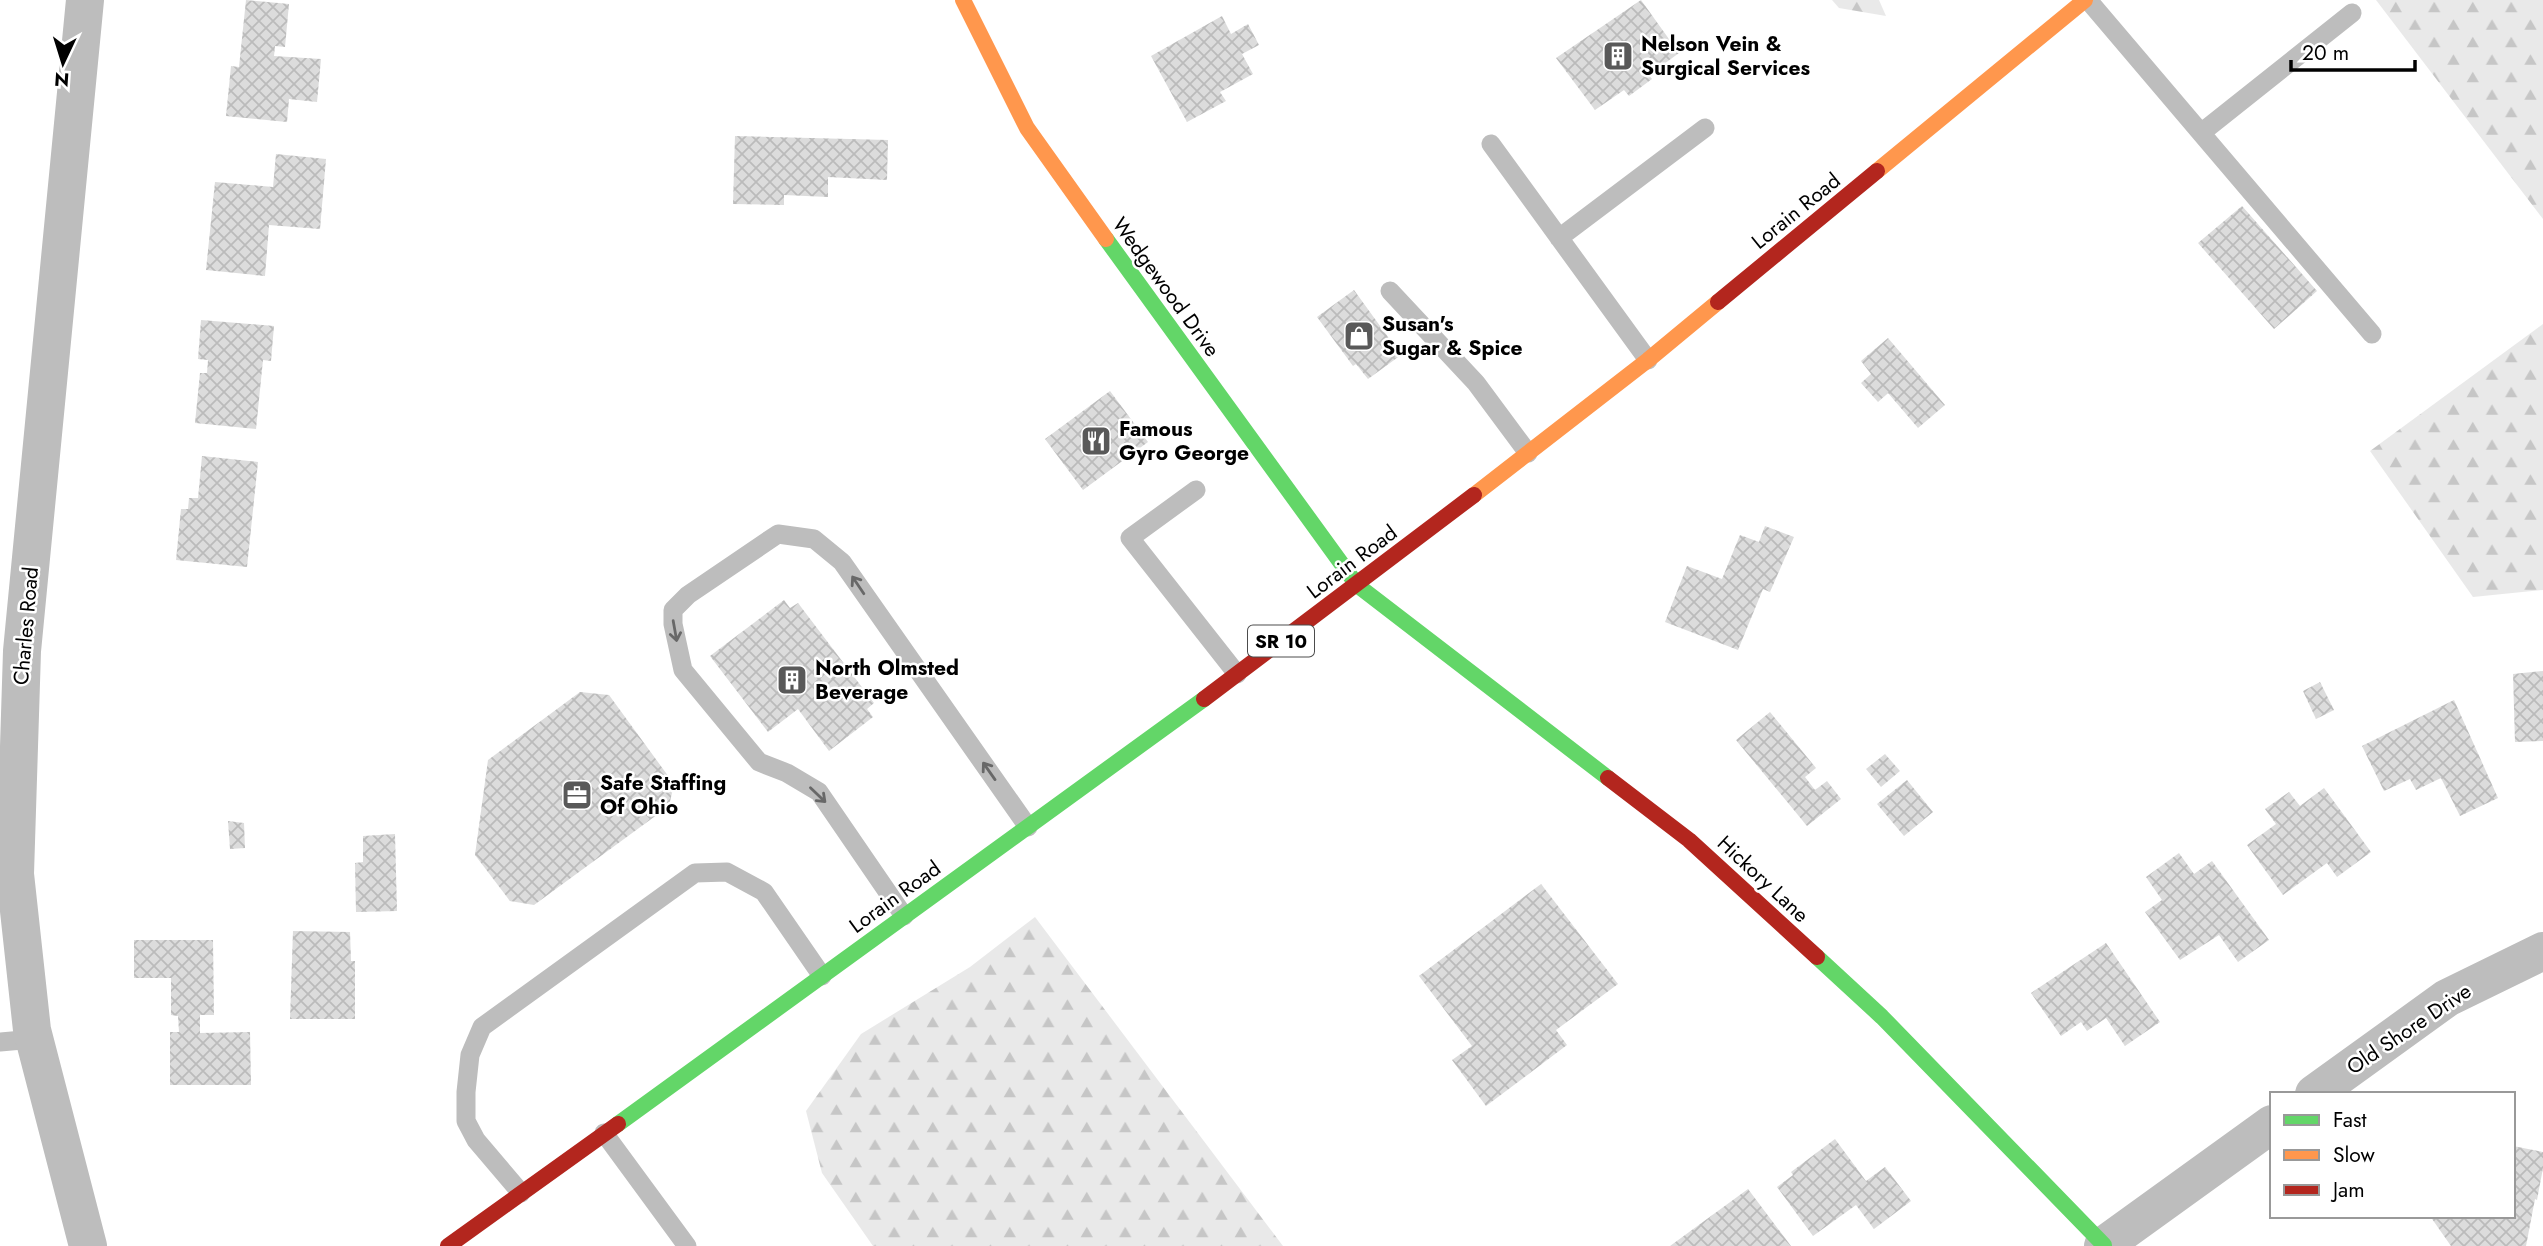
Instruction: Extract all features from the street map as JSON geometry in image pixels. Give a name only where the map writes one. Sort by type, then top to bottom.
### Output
[{"type":"main road","name":"Wedgewood Drive","points":[[963,0],[1027,128],[1174,337],[1357,585]]},
{"type":"main road","name":"Lorain Road","points":[[447,1246],[1028,827],[1357,585],[1648,360],[2087,0]]},
{"type":"main road","name":"Hickory Lane","points":[[1357,585],[1689,840],[1882,1017],[2103,1245]]},
{"type":"street","name":"Charles Road","points":[[85,0],[22,651],[8,853],[15,874],[17,1041],[88,1246]]},
{"type":"street","name":"Old Shore Drive","points":[[2318,1092],[2447,998],[2543,951]]},
{"type":"street","points":[[2103,1245],[2270,1126]]},
{"type":"lane","points":[[2087,0],[2372,334]]},
{"type":"lane","points":[[2201,133],[2351,13]]},
{"type":"lane","points":[[1559,238],[1705,128]]},
{"type":"lane","points":[[1491,144],[1648,360]]},
{"type":"lane","points":[[1390,291],[1476,383],[1528,453]]},
{"type":"lane","points":[[1196,489],[1130,538],[1237,674]]},
{"type":"lane","points":[[904,916],[819,792],[787,773],[759,762],[683,670],[673,624],[673,610],[688,595],[778,534],[814,539],[842,562],[1028,827]]},
{"type":"lane","points":[[521,1192],[476,1140],[466,1121],[470,1055],[482,1027],[695,873],[727,872],[764,892],[822,976]]},
{"type":"lane","points":[[604,1133],[687,1246]]},
{"type":"green space","points":[[1832,0],[1879,0],[1886,16],[1839,8]]},
{"type":"green space","points":[[2376,0],[2543,0],[2543,219]]},
{"type":"green space","points":[[2543,324],[2543,590],[2473,597],[2370,451]]},
{"type":"green space","points":[[1035,917],[1283,1246],[873,1246],[822,1173],[806,1111],[861,1034],[970,967]]},
{"type":"building","points":[[246,0],[289,4],[285,47],[275,46],[274,56],[321,59],[317,102],[289,99],[287,122],[226,116],[231,66],[239,67]]},
{"type":"building","name":"Nelson Vein & Surgical Services","points":[[1641,0],[1679,53],[1649,75],[1652,79],[1629,96],[1624,90],[1595,110],[1556,58]]},
{"type":"building","points":[[1222,16],[1231,34],[1248,24],[1259,45],[1242,54],[1253,74],[1220,92],[1226,101],[1187,122],[1151,56]]},
{"type":"building","points":[[735,136],[888,140],[887,180],[828,177],[828,197],[784,195],[784,205],[733,204]]},
{"type":"building","points":[[276,154],[326,159],[320,229],[269,225],[265,276],[206,270],[215,182],[273,187]]},
{"type":"building","points":[[2242,206],[2317,291],[2274,329],[2198,243]]},
{"type":"building","name":"Susan's Sugar & Spice","points":[[1354,290],[1401,355],[1368,379],[1356,364],[1353,366],[1317,317]]},
{"type":"building","points":[[201,320],[274,326],[271,361],[263,360],[256,429],[195,423],[200,373],[207,373],[208,360],[198,359]]},
{"type":"building","points":[[1888,338],[1945,405],[1918,428],[1888,393],[1878,402],[1861,383],[1871,374],[1861,361]]},
{"type":"building","name":"Famous Gyro George","points":[[1110,391],[1148,442],[1083,490],[1045,439]]},
{"type":"building","points":[[202,456],[258,462],[247,567],[176,560],[181,509],[188,509],[189,498],[198,498]]},
{"type":"building","points":[[1765,526],[1794,537],[1770,592],[1763,589],[1738,650],[1665,622],[1687,566],[1722,579],[1740,535],[1759,542]]},
{"type":"building","name":"North Olmsted Beverage","points":[[784,600],[790,608],[798,603],[874,703],[867,709],[873,717],[829,751],[798,709],[768,732],[710,656]]},
{"type":"building","points":[[2543,671],[2543,741],[2515,742],[2513,674]]},
{"type":"building","points":[[2320,682],[2334,710],[2316,719],[2303,691]]},
{"type":"building","name":"Safe Staffing Of Ohio","points":[[580,692],[609,695],[674,784],[669,806],[534,905],[510,901],[475,855],[488,760]]},
{"type":"building","points":[[2454,700],[2498,798],[2460,816],[2441,778],[2416,790],[2410,779],[2384,791],[2362,746]]},
{"type":"building","points":[[1770,712],[1816,768],[1805,777],[1815,790],[1827,781],[1841,799],[1807,826],[1736,740]]},
{"type":"building","points":[[1885,754],[1900,771],[1881,787],[1866,769]]},
{"type":"building","points":[[1907,780],[1933,812],[1904,836],[1877,804]]},
{"type":"building","points":[[2324,788],[2371,852],[2337,877],[2327,863],[2283,895],[2247,845],[2276,824],[2265,809],[2289,792],[2300,806]]},
{"type":"building","points":[[228,821],[244,823],[245,848],[230,849]]},
{"type":"building","points":[[395,834],[397,911],[356,912],[355,863],[363,862],[363,836]]},
{"type":"building","points":[[2179,853],[2194,874],[2212,861],[2269,940],[2238,962],[2219,935],[2180,960],[2145,912],[2162,900],[2146,877]]},
{"type":"building","points":[[1541,884],[1618,984],[1556,1030],[1567,1045],[1486,1106],[1452,1060],[1472,1046],[1419,976]]},
{"type":"building","points":[[293,931],[350,932],[351,961],[355,961],[355,1019],[290,1019]]},
{"type":"building","points":[[134,940],[213,940],[214,1015],[200,1015],[200,1033],[250,1032],[251,1085],[170,1085],[170,1032],[179,1032],[178,1016],[171,1015],[171,978],[134,978]]},
{"type":"building","points":[[2106,943],[2160,1022],[2125,1046],[2106,1018],[2087,1031],[2081,1022],[2061,1036],[2031,993]]},
{"type":"building","points":[[1835,1139],[1866,1181],[1885,1167],[1911,1201],[1874,1229],[1856,1205],[1813,1236],[1777,1187],[1793,1175],[1791,1172]]},
{"type":"building","points":[[2515,1146],[2543,1152],[2543,1168],[2526,1246],[2451,1246],[2431,1218],[2515,1218]]},
{"type":"building","points":[[1748,1189],[1791,1246],[1670,1246]]},
{"type":"traffic: fast","points":[[1106,239],[1357,585],[1608,778]]},
{"type":"traffic: fast","points":[[618,1124],[1204,699]]},
{"type":"traffic: fast","points":[[1817,957],[1882,1017],[2104,1245]]},
{"type":"traffic: slow","points":[[963,0],[1027,128],[1106,239]]},
{"type":"traffic: slow","points":[[1877,171],[2085,0]]},
{"type":"traffic: slow","points":[[1474,495],[1718,302]]},
{"type":"traffic: jam","points":[[1718,302],[1877,171]]},
{"type":"traffic: jam","points":[[1204,699],[1474,495]]},
{"type":"traffic: jam","points":[[1608,778],[1689,840],[1817,957]]},
{"type":"traffic: jam","points":[[448,1246],[618,1124]]},
{"type":"place","name":"Nelson Vein & Surgical Services","points":[[1618,56]]},
{"type":"place","name":"Susan's Sugar & Spice","points":[[1359,336]]},
{"type":"place","name":"Famous Gyro George","points":[[1096,441]]},
{"type":"place","name":"North Olmsted Beverage","points":[[792,680]]},
{"type":"place","name":"Safe Staffing Of Ohio","points":[[577,795]]}]
